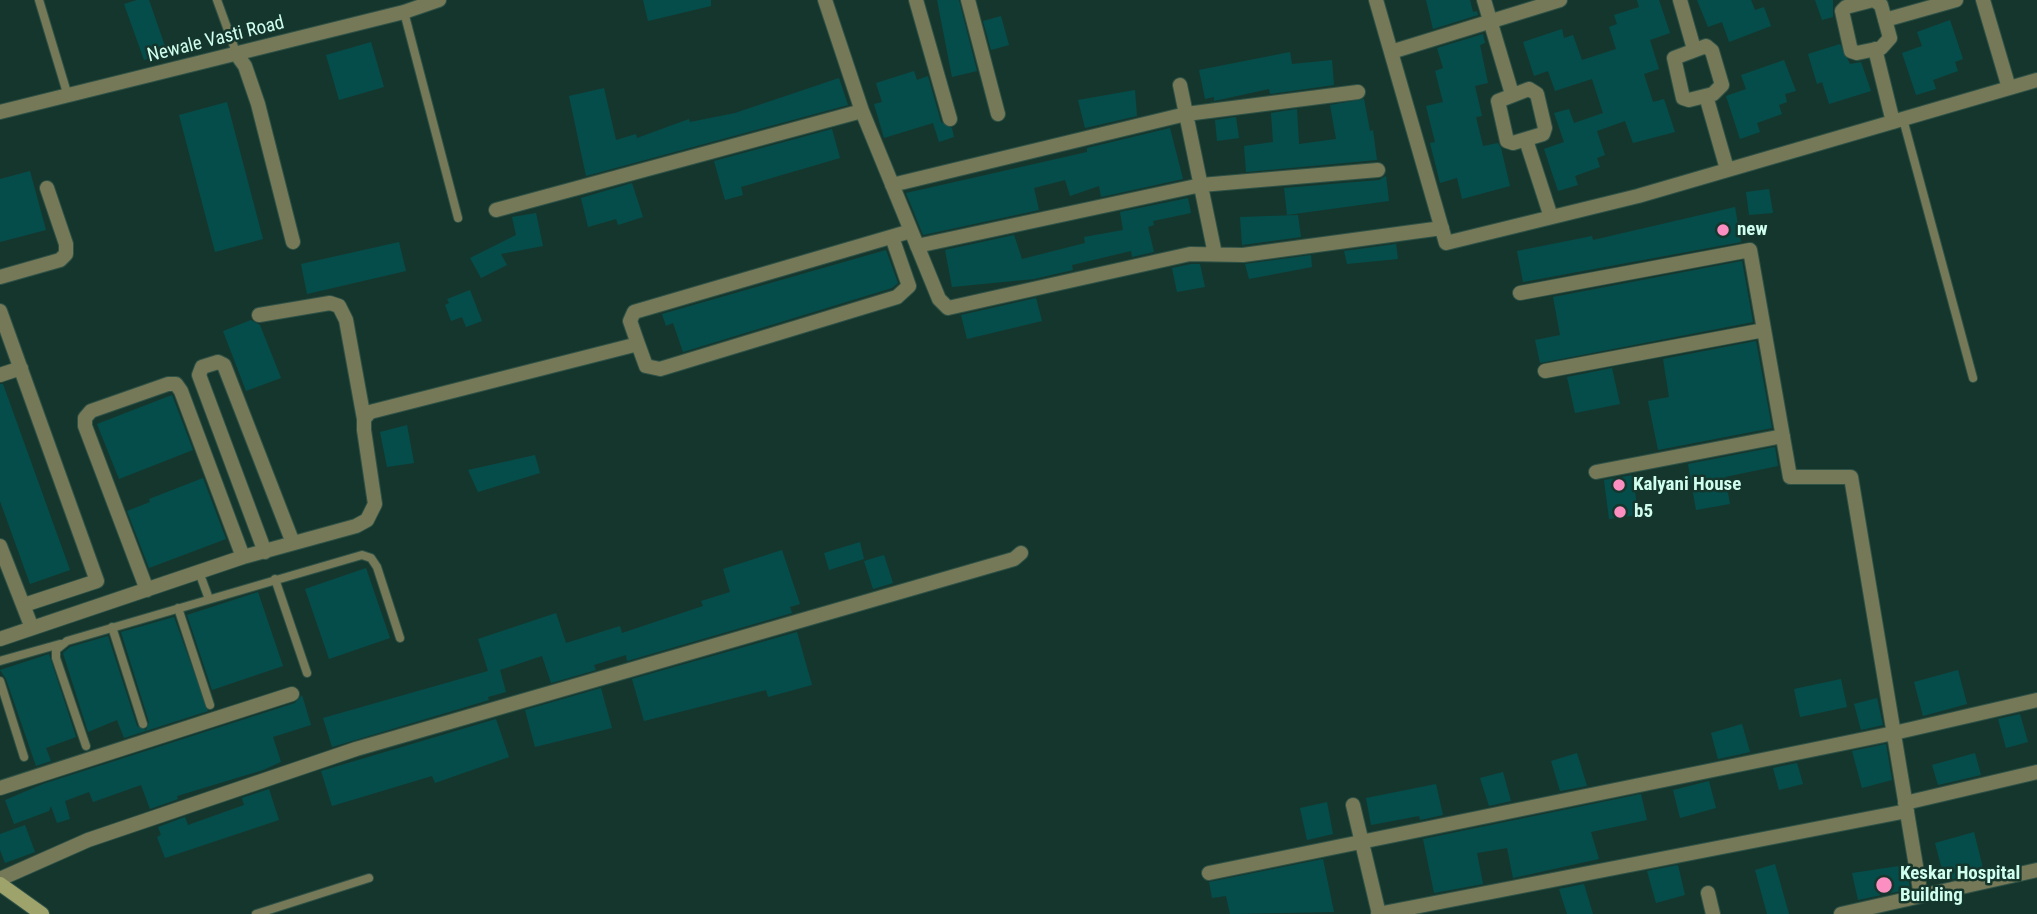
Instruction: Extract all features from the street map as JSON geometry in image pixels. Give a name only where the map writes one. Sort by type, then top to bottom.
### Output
[{"type":"main road","points":[[0,881],[42,914]]},
{"type":"street","name":"Newale Vasti Road","points":[[0,112],[237,55],[404,12],[439,0]]},
{"type":"street","points":[[825,0],[862,111],[939,299],[948,308],[1190,254],[1243,255],[1442,228]]},
{"type":"street","points":[[916,0],[950,119]]},
{"type":"street","points":[[968,0],[998,114]]},
{"type":"street","points":[[1376,0],[1446,243],[1638,196],[2037,80]]},
{"type":"street","points":[[1484,0],[1512,94]]},
{"type":"street","points":[[1391,52],[1560,0]]},
{"type":"street","points":[[1680,0],[1694,49]]},
{"type":"street","points":[[1885,20],[1956,0]]},
{"type":"street","points":[[1983,0],[2009,88]]},
{"type":"street","points":[[1868,1],[1881,5],[1885,20],[1890,38],[1887,44],[1857,53],[1849,48],[1842,11],[1868,1]]},
{"type":"street","points":[[1706,46],[1712,51],[1722,85],[1719,90],[1706,96],[1689,100],[1681,94],[1674,58],[1706,46]]},
{"type":"street","points":[[1875,49],[1898,121]]},
{"type":"street","points":[[237,55],[245,66],[258,104],[293,243]]},
{"type":"street","points":[[1180,85],[1215,254]]},
{"type":"street","points":[[1529,89],[1536,94],[1545,128],[1543,134],[1513,143],[1505,137],[1498,101],[1512,94],[1529,89]]},
{"type":"street","points":[[892,185],[1186,114],[1357,92]]},
{"type":"street","points":[[1706,96],[1727,169]]},
{"type":"street","points":[[496,210],[862,111]]},
{"type":"street","points":[[1526,140],[1551,217]]},
{"type":"street","points":[[917,246],[1201,186],[1378,170]]},
{"type":"street","points":[[0,278],[60,260],[66,254],[66,244],[47,188]]},
{"type":"street","points":[[892,237],[909,286],[897,297],[660,369],[646,366],[629,321],[634,312],[911,231]]},
{"type":"street","points":[[1520,293],[1750,250],[1790,477],[1850,477],[1921,896]]},
{"type":"street","points":[[0,639],[243,557],[356,526],[367,520],[375,504],[364,419],[346,320],[339,306],[330,303],[259,315]]},
{"type":"street","points":[[0,311],[97,581],[24,605]]},
{"type":"street","points":[[1545,371],[1764,330]]},
{"type":"street","points":[[364,419],[379,408],[547,370],[638,344]]},
{"type":"street","points":[[265,552],[199,375],[202,368],[218,362],[224,365],[293,543]]},
{"type":"street","points":[[0,375],[21,368]]},
{"type":"street","points":[[147,590],[85,426],[85,418],[91,411],[168,384],[176,384],[181,391],[243,557]]},
{"type":"street","points":[[1596,472],[1783,436]]},
{"type":"street","points":[[0,546],[33,628]]},
{"type":"street","points":[[0,881],[88,840],[356,749],[1014,559],[1021,553]]},
{"type":"street","points":[[0,788],[292,694]]},
{"type":"street","points":[[1209,873],[1894,733],[2037,700]]},
{"type":"street","points":[[1353,805],[1379,914],[1906,807],[2037,772]]},
{"type":"street","points":[[1841,914],[2037,870]]},
{"type":"street","points":[[1708,893],[1713,914]]},
{"type":"lane","points":[[39,0],[68,96]]},
{"type":"lane","points":[[217,0],[237,55]]},
{"type":"lane","points":[[404,12],[458,218]]},
{"type":"lane","points":[[1898,121],[1973,378]]},
{"type":"lane","points":[[0,661],[362,555],[371,558],[377,567],[400,638]]},
{"type":"lane","points":[[199,572],[209,599]]},
{"type":"lane","points":[[275,579],[307,673]]},
{"type":"lane","points":[[178,608],[210,705]]},
{"type":"lane","points":[[112,627],[143,724]]},
{"type":"lane","points":[[60,644],[56,658],[86,746]]},
{"type":"lane","points":[[0,681],[24,757]]},
{"type":"lane","points":[[256,914],[369,878]]},
{"type":"building","points":[[149,0],[167,52],[144,60],[124,4]]},
{"type":"building","points":[[643,0],[711,0],[711,6],[648,21]]},
{"type":"building","points":[[937,0],[959,0],[977,71],[952,77]]},
{"type":"building","points":[[1426,0],[1470,0],[1473,12],[1477,11],[1478,15],[1433,29]]},
{"type":"building","points":[[1637,0],[1659,0],[1670,33],[1650,40],[1659,69],[1644,74],[1653,102],[1664,99],[1675,132],[1633,143],[1625,121],[1597,131],[1605,155],[1597,158],[1600,167],[1575,176],[1578,185],[1558,191],[1544,149],[1564,142],[1554,113],[1569,109],[1574,123],[1603,113],[1592,79],[1555,91],[1548,71],[1534,76],[1523,42],[1562,29],[1564,38],[1573,35],[1582,60],[1616,49],[1609,27],[1617,24],[1614,15],[1639,7]]},
{"type":"building","points":[[1697,0],[1751,0],[1755,10],[1764,7],[1771,26],[1729,42],[1722,22],[1708,27]]},
{"type":"building","points":[[1815,0],[1833,0],[1833,17],[1822,20]]},
{"type":"building","points":[[1001,16],[1009,45],[991,50],[983,21]]},
{"type":"building","points":[[1950,20],[1963,59],[1955,62],[1958,71],[1933,80],[1936,89],[1916,95],[1902,53],[1922,46],[1917,32]]},
{"type":"building","points":[[1483,34],[1485,43],[1480,45],[1488,83],[1475,86],[1482,116],[1476,117],[1483,146],[1498,143],[1501,148],[1510,186],[1462,199],[1457,178],[1440,183],[1430,143],[1435,142],[1426,106],[1443,102],[1435,71],[1443,68],[1437,48]]},
{"type":"building","points":[[371,42],[384,87],[339,100],[326,55]]},
{"type":"building","points":[[1840,44],[1850,64],[1861,62],[1871,91],[1829,104],[1822,82],[1817,84],[1808,54]]},
{"type":"building","points":[[1290,52],[1292,64],[1332,60],[1334,85],[1270,94],[1269,89],[1214,101],[1214,97],[1205,99],[1199,70]]},
{"type":"building","points":[[1784,60],[1796,91],[1785,94],[1787,102],[1779,105],[1782,114],[1757,123],[1760,132],[1740,139],[1726,96],[1746,89],[1741,75]]},
{"type":"building","points":[[914,71],[917,80],[928,76],[941,122],[952,128],[954,137],[939,142],[933,123],[884,138],[874,104],[882,102],[876,83]]},
{"type":"building","points":[[839,78],[848,105],[586,176],[569,96],[604,88],[616,140],[636,134],[637,138],[689,119],[690,122],[735,113]]},
{"type":"building","points":[[1135,90],[1137,116],[1085,128],[1078,100]]},
{"type":"building","points":[[1364,99],[1370,131],[1373,130],[1377,160],[1246,172],[1244,146],[1273,142],[1271,113],[1297,109],[1299,144],[1336,139],[1330,105]]},
{"type":"building","points":[[227,102],[263,239],[215,252],[179,115]]},
{"type":"building","points":[[1236,117],[1239,138],[1217,141],[1215,120]]},
{"type":"building","points":[[1170,128],[1183,179],[1101,197],[1099,186],[1070,196],[1065,180],[1034,188],[1039,210],[923,235],[906,193],[1087,152],[1087,148]]},
{"type":"building","points":[[832,129],[840,158],[741,187],[743,195],[725,200],[714,161]]},
{"type":"building","points":[[30,171],[46,230],[0,242],[0,179]]},
{"type":"building","points":[[1386,176],[1389,201],[1287,215],[1284,188],[1379,180]]},
{"type":"building","points":[[632,183],[643,217],[618,225],[616,219],[588,227],[581,198]]},
{"type":"building","points":[[1769,189],[1773,213],[1749,215],[1746,192]]},
{"type":"building","points":[[1188,198],[1191,213],[1153,221],[1154,225],[1148,227],[1154,252],[1132,257],[1131,251],[1072,265],[1073,270],[1034,279],[952,287],[945,250],[1014,235],[1022,259],[1085,243],[1084,237],[1123,230],[1120,212]]},
{"type":"building","points":[[1735,207],[1741,242],[1523,282],[1517,251],[1592,236],[1593,240]]},
{"type":"building","points":[[536,213],[543,246],[501,254],[507,265],[481,278],[470,258],[516,235],[512,217]]},
{"type":"building","points":[[1298,215],[1301,237],[1242,245],[1240,217]]},
{"type":"building","points":[[399,242],[406,271],[307,294],[301,264]]},
{"type":"building","points":[[1396,244],[1398,259],[1347,264],[1344,251]]},
{"type":"building","points":[[886,250],[898,283],[892,288],[683,352],[673,323],[666,326],[662,314]]},
{"type":"building","points":[[1311,255],[1312,267],[1249,279],[1245,264]]},
{"type":"building","points":[[1742,261],[1753,322],[1540,363],[1535,340],[1560,335],[1553,297]]},
{"type":"building","points":[[1200,264],[1205,287],[1177,292],[1172,268]]},
{"type":"building","points":[[470,290],[482,321],[466,327],[462,317],[451,321],[445,305],[449,303],[447,299]]},
{"type":"building","points":[[1036,298],[1042,321],[967,339],[961,315]]},
{"type":"building","points":[[251,320],[260,325],[281,378],[246,391],[223,331]]},
{"type":"building","points":[[1756,341],[1772,428],[1658,450],[1648,401],[1669,397],[1663,359]]},
{"type":"building","points":[[1612,368],[1620,404],[1575,413],[1567,377]]},
{"type":"building","points":[[0,384],[3,384],[70,570],[30,584],[0,501]]},
{"type":"building","points":[[172,395],[193,450],[119,479],[97,424]]},
{"type":"building","points":[[407,425],[414,463],[387,467],[380,432]]},
{"type":"building","points":[[1775,447],[1778,466],[1725,477],[1730,504],[1696,510],[1688,464]]},
{"type":"building","points":[[535,455],[540,473],[478,492],[468,470]]},
{"type":"building","name":"Kalyani House","points":[[1633,475],[1638,515],[1609,519],[1604,480]]},
{"type":"building","points":[[203,478],[226,539],[149,568],[127,511],[150,502],[149,499]]},
{"type":"building","points":[[860,542],[864,559],[829,570],[824,553]]},
{"type":"building","points":[[782,550],[800,604],[790,607],[792,613],[627,661],[626,655],[594,665],[596,670],[551,683],[542,656],[500,670],[506,692],[488,697],[489,700],[332,747],[323,718],[488,671],[478,639],[556,613],[566,643],[620,626],[622,633],[703,606],[701,601],[730,592],[723,569]]},
{"type":"building","points":[[884,555],[893,583],[873,589],[864,561]]},
{"type":"building","points":[[366,568],[390,638],[329,659],[305,589]]},
{"type":"building","points":[[258,592],[283,666],[212,690],[187,615]]},
{"type":"building","points":[[174,617],[208,711],[124,738],[117,720],[88,732],[63,653],[70,647],[108,636],[137,726],[146,730],[149,722],[121,632]]},
{"type":"building","points":[[797,632],[812,685],[768,697],[766,690],[644,721],[632,679]]},
{"type":"building","points":[[49,654],[76,737],[46,748],[51,761],[36,766],[6,679],[0,670]]},
{"type":"building","points":[[1958,670],[1967,704],[1923,716],[1914,682]]},
{"type":"building","points":[[1841,679],[1847,707],[1800,717],[1794,689]]},
{"type":"building","points":[[601,688],[612,728],[535,747],[525,710]]},
{"type":"building","points":[[302,695],[311,725],[273,737],[281,762],[177,796],[178,799],[150,809],[141,785],[93,802],[89,792],[65,801],[70,819],[57,823],[51,806],[49,811],[14,824],[5,800],[43,784],[295,703]]},
{"type":"building","points":[[1877,698],[1883,725],[1861,730],[1854,704]]},
{"type":"building","points":[[2020,714],[2028,742],[2006,748],[1998,719]]},
{"type":"building","points":[[496,719],[509,757],[435,783],[432,776],[332,806],[321,771]]},
{"type":"building","points":[[1742,724],[1750,752],[1718,759],[1711,733]]},
{"type":"building","points":[[1886,744],[1892,780],[1862,788],[1852,751]]},
{"type":"building","points":[[1577,753],[1587,786],[1560,791],[1551,761]]},
{"type":"building","points":[[1975,753],[1981,775],[1938,785],[1932,765]]},
{"type":"building","points":[[1797,763],[1803,784],[1779,790],[1773,768]]},
{"type":"building","points":[[1503,772],[1511,801],[1489,806],[1480,778]]},
{"type":"building","points":[[1709,781],[1716,808],[1680,818],[1673,790]]},
{"type":"building","points":[[1436,784],[1443,815],[1420,820],[1419,816],[1371,825],[1366,798]]},
{"type":"building","points":[[269,789],[279,820],[165,858],[157,837],[161,835],[158,827],[185,817],[188,825],[244,805],[242,798]]},
{"type":"building","points":[[1641,794],[1647,820],[1591,832],[1599,859],[1513,878],[1507,848],[1477,853],[1483,884],[1434,893],[1423,839]]},
{"type":"building","points":[[1327,802],[1333,834],[1307,840],[1300,808]]},
{"type":"building","points":[[25,825],[35,852],[5,863],[0,850],[0,834]]},
{"type":"building","points":[[1974,832],[1984,872],[1945,881],[1935,843]]},
{"type":"building","points":[[1323,859],[1334,912],[1230,914],[1226,896],[1212,898],[1209,882]]},
{"type":"building","points":[[1775,864],[1789,914],[1767,914],[1755,870]]},
{"type":"building","points":[[1678,865],[1685,895],[1656,903],[1647,871]]},
{"type":"building","name":"Keskar Hospital Building","points":[[1906,865],[1910,889],[1858,900],[1852,873]]},
{"type":"building","points":[[1584,884],[1593,914],[1567,914],[1559,889]]},
{"type":"place","name":"new","points":[[1723,230]]},
{"type":"place","name":"Kalyani House","points":[[1619,485]]},
{"type":"place","name":"b5","points":[[1620,512]]},
{"type":"place","name":"Keskar Hospital Building","points":[[1884,885]]}]
